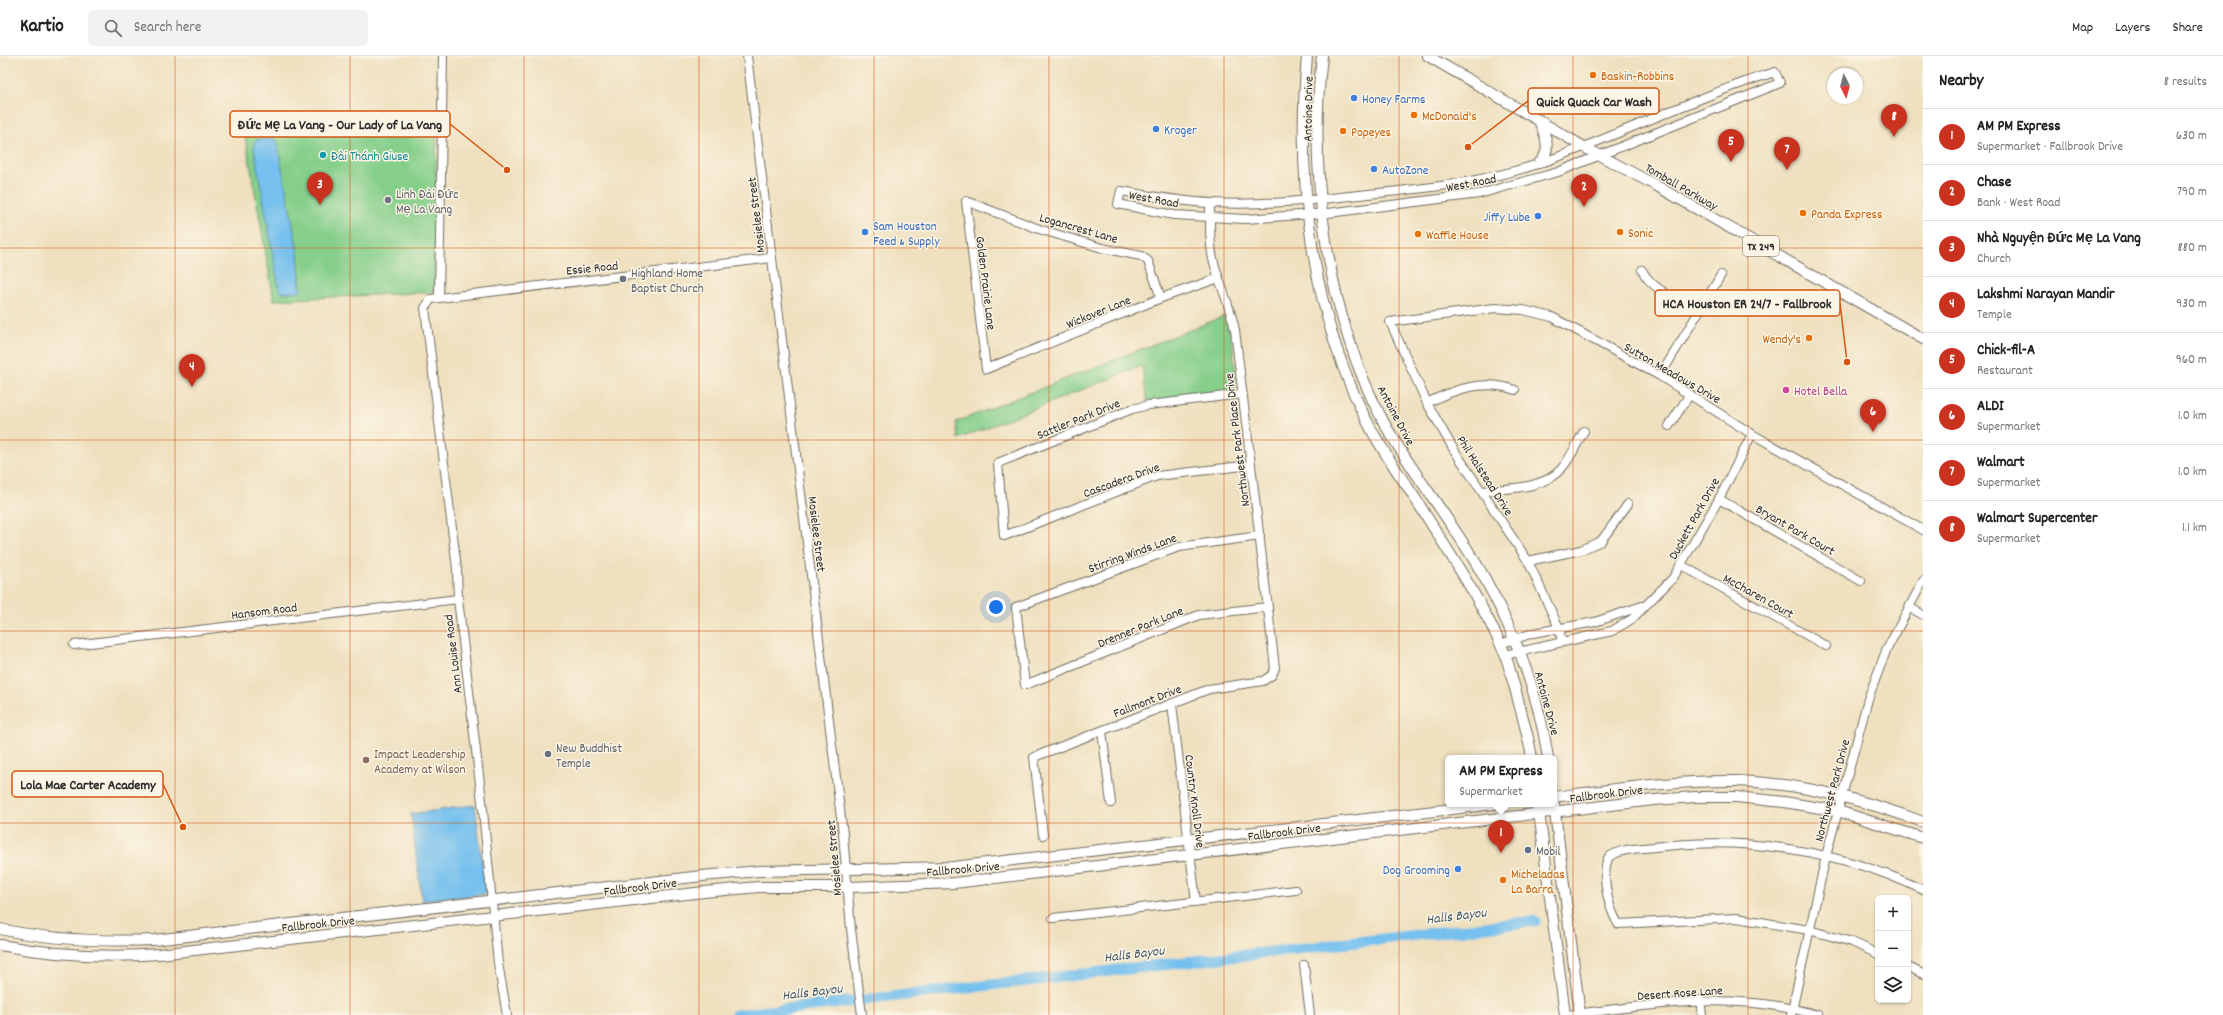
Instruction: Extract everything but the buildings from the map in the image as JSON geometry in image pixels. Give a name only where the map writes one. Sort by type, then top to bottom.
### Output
[{"type":"main road","name":"Antoine Drive","points":[[1307,56],[1303,108],[1308,214],[1316,273],[1342,367],[1373,433],[1432,526],[1500,644],[1505,655],[1529,737],[1532,755]]},
{"type":"main road","name":"Antoine Drive","points":[[1322,56],[1318,107],[1319,159],[1326,248],[1341,316],[1357,362],[1384,421],[1483,576],[1514,639],[1520,652],[1543,727],[1548,755]]},
{"type":"main road","name":"Tomball Parkway","points":[[1428,56],[1584,147],[1923,338]]},
{"type":"main road","points":[[1303,108],[1318,107]]},
{"type":"main road","points":[[1539,120],[1545,136],[1547,150],[1546,155],[1539,163]]},
{"type":"main road","points":[[1342,367],[1357,362]]},
{"type":"main road","points":[[1432,526],[1445,518]]},
{"type":"main road","name":"Fallbrook Drive","points":[[1557,797],[1654,785],[1738,781],[1786,786],[1842,796],[1884,808],[1923,822]]},
{"type":"main road","name":"Fallbrook Drive","points":[[0,945],[43,953],[122,957],[712,891],[759,887],[849,887],[954,883],[1384,832],[1539,809],[1654,800],[1736,797],[1784,802],[1838,811],[1923,838]]},
{"type":"main road","name":"Fallbrook Drive","points":[[0,929],[46,937],[122,941],[244,929],[709,875],[759,871],[847,871],[953,867],[1469,807]]},
{"type":"main road","points":[[1554,808],[1580,1014]]},
{"type":"main road","points":[[1539,809],[1566,1015]]},
{"type":"main road","points":[[1382,817],[1384,832]]},
{"type":"main road","points":[[244,929],[246,944]]},
{"type":"main road","points":[[122,941],[122,957]]},
{"type":"street","points":[[439,297],[443,56]]},
{"type":"street","name":"Mosielee Street","points":[[747,56],[849,887],[848,893],[851,929],[862,1015]]},
{"type":"street","name":"West Road","points":[[1775,72],[1780,83],[1599,155],[1558,172],[1516,185],[1443,200],[1323,213],[1245,219],[1210,218],[1174,214],[1118,204],[1121,191],[1210,203],[1247,204],[1322,199],[1440,187],[1500,174],[1539,163],[1584,147],[1738,84],[1775,72]]},
{"type":"street","points":[[1440,187],[1443,200]]},
{"type":"street","name":"Logancrest Lane","points":[[966,201],[1039,229],[1102,248],[1141,256],[1148,261],[1162,298]]},
{"type":"street","name":"Golden Prairie Lane","points":[[966,201],[986,369]]},
{"type":"street","name":"Northwest Park Place Drive","points":[[1210,203],[1210,244],[1219,278],[1232,316],[1275,668],[1272,676]]},
{"type":"street","name":"Essie Road","points":[[439,297],[772,258]]},
{"type":"street","points":[[1642,270],[1646,278],[1653,284],[1699,311]]},
{"type":"street","points":[[1660,376],[1721,275]]},
{"type":"street","name":"Wickover Lane","points":[[986,369],[1162,298],[1219,278]]},
{"type":"street","name":"Ann Louise Road","points":[[439,297],[431,299],[425,308],[456,569],[498,963],[507,1015]]},
{"type":"street","name":"Sutton Meadows Drive","points":[[1390,322],[1495,308],[1523,310],[1552,317],[1660,376],[1752,434],[1923,530]]},
{"type":"street","name":"Phil Halstead Drive","points":[[1390,322],[1427,403],[1454,450],[1528,561],[1559,628],[1562,642]]},
{"type":"street","points":[[1427,403],[1446,393],[1462,388],[1500,384],[1515,390]]},
{"type":"street","name":"Sattler Park Drive","points":[[1004,536],[998,463],[1132,409],[1149,405],[1242,394]]},
{"type":"street","points":[[1669,426],[1690,394]]},
{"type":"street","points":[[1482,491],[1526,486],[1548,480],[1562,468],[1584,431]]},
{"type":"street","name":"Duckett Park Drive","points":[[1505,655],[1612,631],[1632,619],[1673,578],[1719,499],[1752,434]]},
{"type":"street","name":"Cascadera Drive","points":[[1004,536],[1157,476],[1251,465]]},
{"type":"street","name":"Bryant Park Court","points":[[1719,499],[1861,581]]},
{"type":"street","points":[[1528,561],[1581,550],[1601,541],[1628,504]]},
{"type":"street","name":"Stirring Winds Lane","points":[[1025,685],[1016,607],[1179,546],[1260,536]]},
{"type":"street","name":"McCharen Court","points":[[1681,565],[1826,646]]},
{"type":"street","name":"Northwest Park Drive","points":[[1792,1011],[1826,856],[1868,699],[1886,651],[1923,582]]},
{"type":"street","name":"Hansom Road","points":[[74,645],[458,599]]},
{"type":"street","name":"Duckett Park Drive","points":[[1500,644],[1559,628],[1595,622],[1623,614],[1645,605]]},
{"type":"street","name":"Drenner Park Lane","points":[[1025,685],[1200,615],[1268,607]]},
{"type":"street","points":[[1909,607],[1923,615]]},
{"type":"street","name":"Fallmont Drive","points":[[1043,835],[1034,757],[1209,690],[1263,681],[1272,676]]},
{"type":"street","name":"Country Knoll Drive","points":[[1172,704],[1196,902]]},
{"type":"street","points":[[1102,731],[1111,803]]},
{"type":"street","points":[[1875,953],[1852,942],[1809,930],[1736,918],[1618,924],[1610,907],[1604,867],[1611,855],[1646,848],[1695,843],[1737,843],[1826,856],[1870,869],[1923,890]]},
{"type":"street","points":[[1053,918],[1296,890]]},
{"type":"street","points":[[1304,965],[1310,1015]]},
{"type":"street","points":[[1911,968],[1923,974]]},
{"type":"street","points":[[1700,1000],[1702,1015]]},
{"type":"street","name":"Desert Rose Lane","points":[[1566,1015],[1623,1012],[1700,1000],[1759,1002],[1792,1011],[1818,1015]]},
{"type":"green space","points":[[437,113],[434,292],[274,300],[245,136]]},
{"type":"green space","points":[[1225,316],[1228,331],[1231,331],[1237,385],[1232,392],[1147,402],[1142,366],[958,439],[956,422]]},
{"type":"water","points":[[259,139],[276,139],[278,146],[298,252],[301,291],[282,293],[279,289],[254,148],[254,142]]},
{"type":"water","points":[[475,805],[486,894],[422,901],[411,814]]},
{"type":"waterway","name":"Halls Bayou","points":[[736,1015],[1535,921]]},
{"type":"place","name":"Baskin-Robbins","points":[[1593,75]]},
{"type":"place","name":"Honey Farms","points":[[1354,98]]},
{"type":"place","name":"McDonald's","points":[[1414,115]]},
{"type":"place","name":"Kroger","points":[[1156,129]]},
{"type":"place","name":"Popeyes","points":[[1343,131]]},
{"type":"place","name":"Walmart Supercenter","points":[[1894,137]]},
{"type":"place","name":"Quick Quack Car Wash","points":[[1468,147]]},
{"type":"place","name":"Đài Thánh Giuse","points":[[323,155]]},
{"type":"place","name":"Chick-fil-A","points":[[1731,162]]},
{"type":"place","name":"AutoZone","points":[[1374,169]]},
{"type":"place","name":"Đức Mẹ La Vang - Our Lady of La Vang","points":[[507,170]]},
{"type":"place","name":"Walmart","points":[[1787,170]]},
{"type":"place","name":"Linh Đài Đức Mẹ La Vang","points":[[388,200]]},
{"type":"place","name":"Nhà Nguyện Đức Mẹ La Vang","points":[[320,205]]},
{"type":"place","name":"Chase","points":[[1584,207]]},
{"type":"place","name":"Panda Express","points":[[1803,213]]},
{"type":"place","name":"Jiffy Lube","points":[[1538,216]]},
{"type":"place","name":"Sam Houston Feed & Supply","points":[[865,232]]},
{"type":"place","name":"Sonic","points":[[1620,232]]},
{"type":"place","name":"Waffle House","points":[[1418,234]]},
{"type":"place","name":"Highland Home Baptist Church","points":[[623,279]]},
{"type":"place","name":"Wendy's","points":[[1809,338]]},
{"type":"place","name":"HCA Houston ER 24/7 - Fallbrook","points":[[1847,362]]},
{"type":"place","name":"Lakshmi Narayan Mandir","points":[[192,387]]},
{"type":"place","name":"Hotel Bella","points":[[1786,390]]},
{"type":"place","name":"ALDI","points":[[1873,432]]},
{"type":"place","name":"New Buddhist Temple","points":[[548,754]]},
{"type":"place","name":"Impact Leadership Academy at Wilson","points":[[366,760]]},
{"type":"place","name":"Lola Mae Carter Academy","points":[[183,827]]},
{"type":"place","name":"Mobil","points":[[1528,850]]},
{"type":"place","name":"AM PM Express","points":[[1501,853]]},
{"type":"place","name":"Dog Grooming","points":[[1458,869]]},
{"type":"place","name":"Micheladas La Barra","points":[[1503,880]]}]
